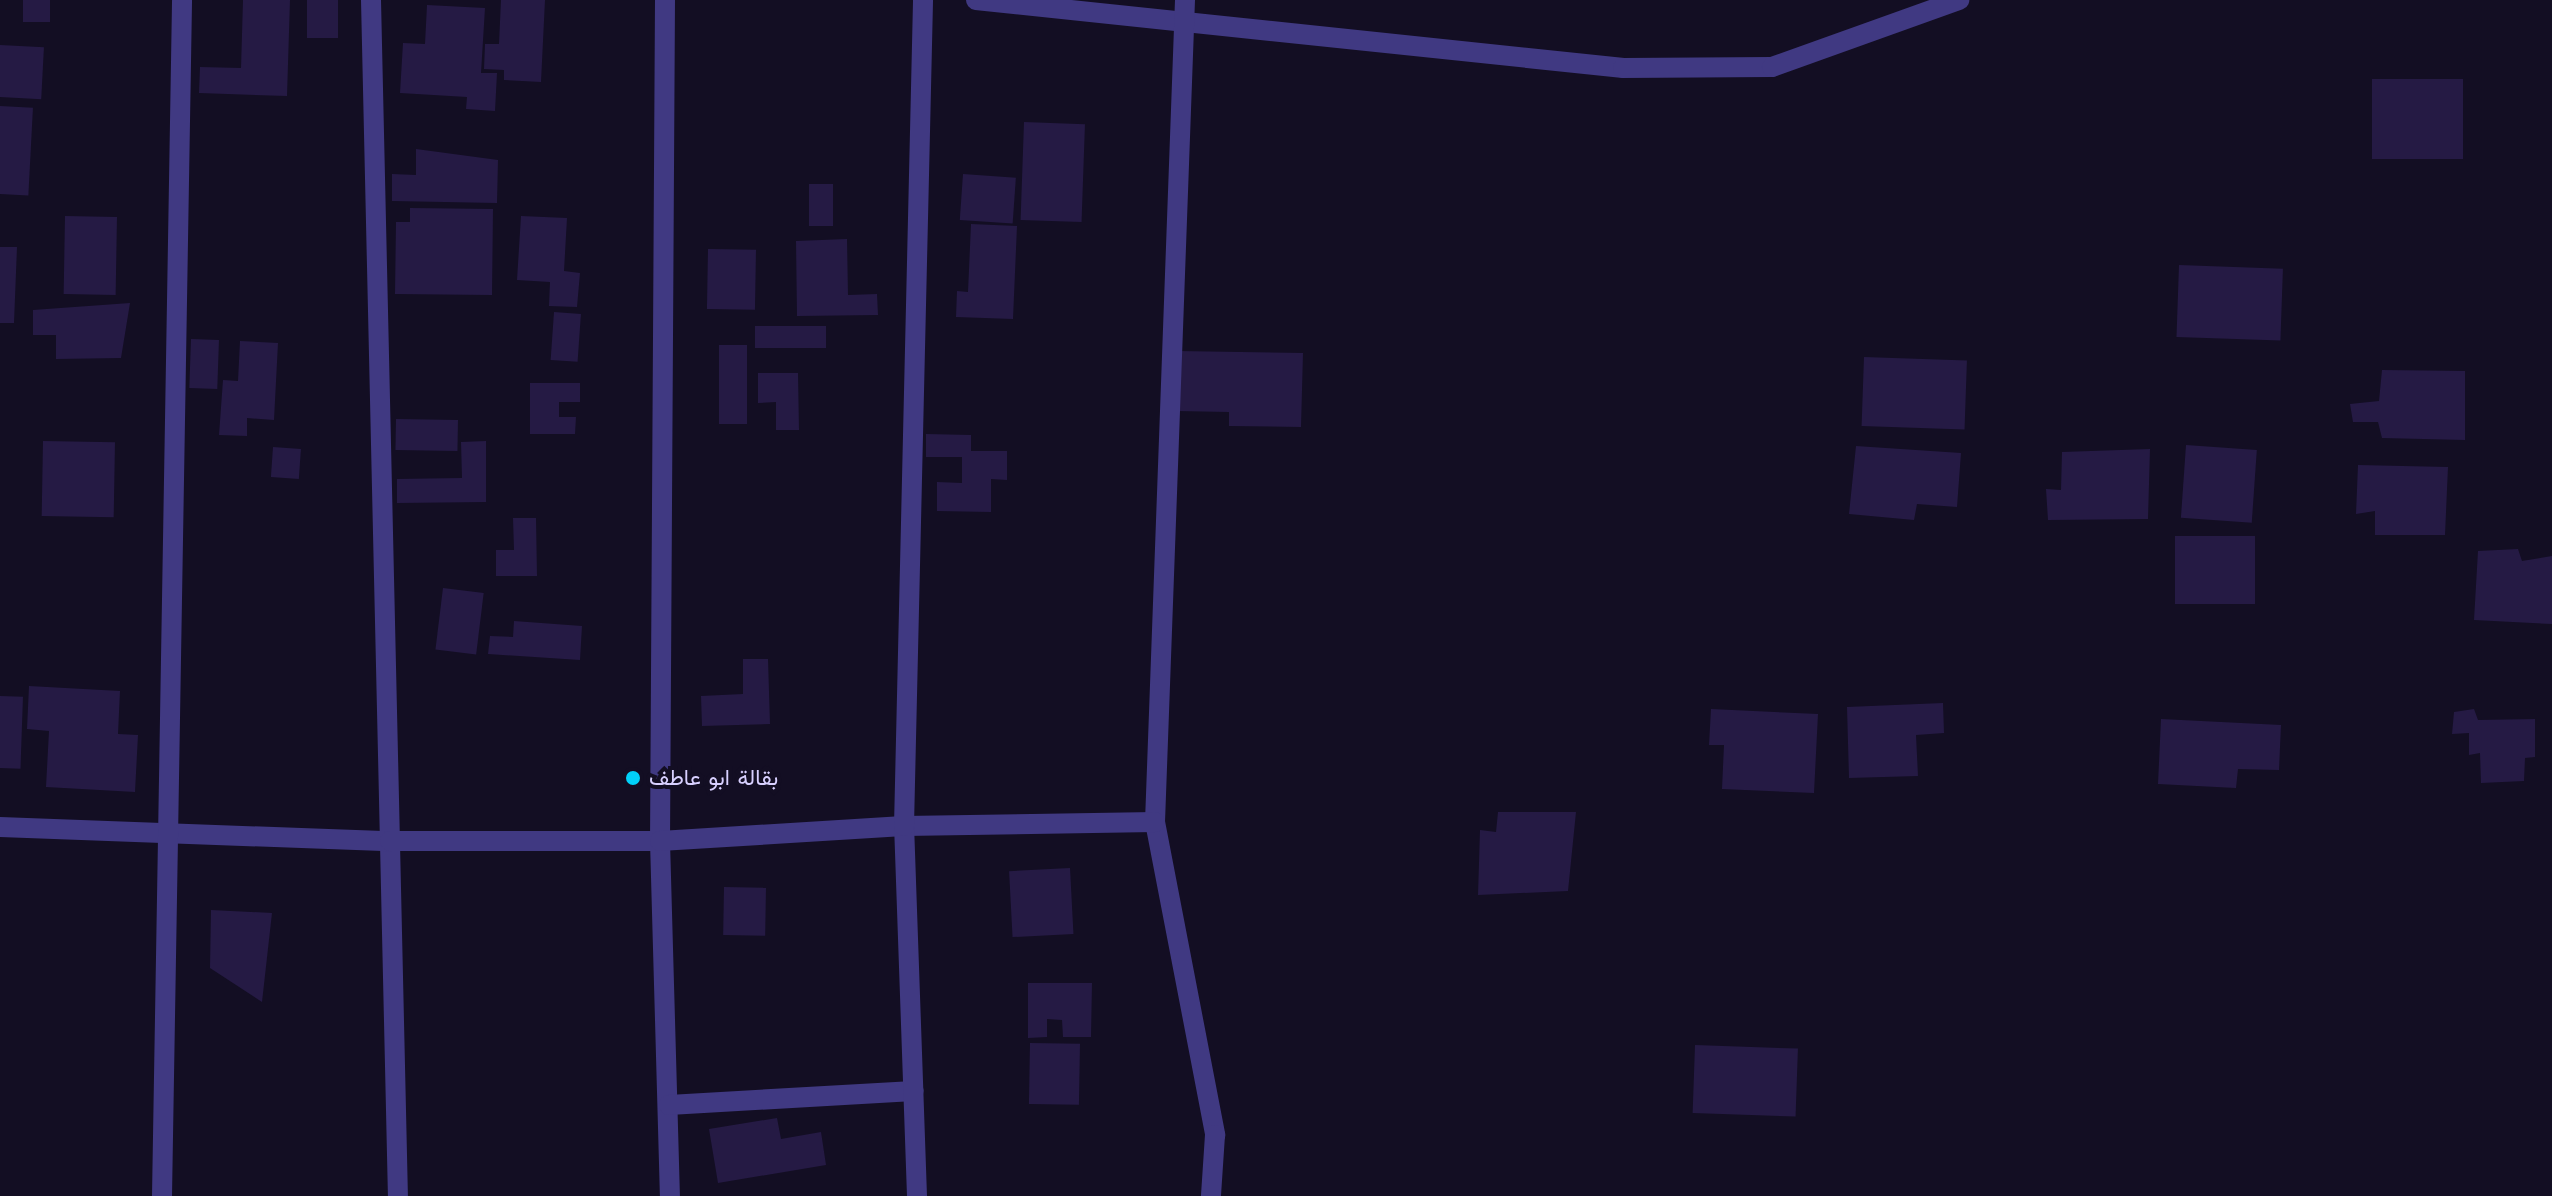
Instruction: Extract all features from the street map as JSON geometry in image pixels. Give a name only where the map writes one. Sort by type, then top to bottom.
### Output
[{"type":"street","points":[[162,1196],[182,0]]},
{"type":"street","points":[[371,0],[398,1196]]},
{"type":"street","points":[[665,0],[660,841],[670,1196]]},
{"type":"street","points":[[917,1196],[904,826],[923,0]]},
{"type":"street","points":[[976,0],[1185,9],[1623,68],[1772,67],[1959,0]]},
{"type":"street","points":[[1185,9],[1155,822],[1215,1135],[1211,1196]]},
{"type":"street","points":[[0,827],[169,837],[660,841],[904,826],[1155,822]]},
{"type":"street","points":[[669,1105],[914,1091]]},
{"type":"building","points":[[23,0],[50,0],[50,22],[23,22]]},
{"type":"building","points":[[243,0],[290,0],[287,96],[199,93],[200,67],[241,68]]},
{"type":"building","points":[[307,0],[338,0],[338,38],[307,38]]},
{"type":"building","points":[[501,0],[545,0],[541,82],[504,80],[504,70],[484,69],[485,44],[499,44]]},
{"type":"building","points":[[427,5],[485,8],[481,73],[497,73],[495,111],[466,109],[467,97],[400,93],[403,43],[425,44]]},
{"type":"building","points":[[0,45],[44,47],[41,99],[0,97]]},
{"type":"building","points":[[2372,79],[2463,79],[2463,159],[2372,159]]},
{"type":"building","points":[[0,106],[33,108],[28,196],[0,194]]},
{"type":"building","points":[[1024,122],[1085,124],[1082,222],[1021,220]]},
{"type":"building","points":[[416,149],[498,160],[497,203],[392,201],[392,174],[416,175]]},
{"type":"building","points":[[963,174],[1016,178],[1013,224],[960,220]]},
{"type":"building","points":[[809,184],[833,184],[833,226],[809,226]]},
{"type":"building","points":[[410,208],[493,209],[492,295],[395,294],[396,222],[410,222]]},
{"type":"building","points":[[65,216],[117,217],[116,295],[64,294]]},
{"type":"building","points":[[521,216],[567,218],[564,271],[580,273],[577,307],[549,306],[550,282],[517,280]]},
{"type":"building","points":[[971,224],[1017,226],[1013,319],[956,317],[957,291],[968,292]]},
{"type":"building","points":[[847,239],[848,295],[877,294],[878,315],[797,316],[796,241]]},
{"type":"building","points":[[0,247],[17,247],[14,323],[0,323]]},
{"type":"building","points":[[708,249],[756,250],[755,310],[707,309]]},
{"type":"building","points":[[2179,265],[2283,269],[2280,341],[2176,337]]},
{"type":"building","points":[[130,303],[121,358],[56,359],[56,335],[33,335],[33,310]]},
{"type":"building","points":[[554,312],[581,314],[578,362],[551,360]]},
{"type":"building","points":[[755,326],[826,326],[826,348],[755,348]]},
{"type":"building","points":[[191,339],[219,340],[217,389],[189,388]]},
{"type":"building","points":[[240,341],[278,343],[274,420],[247,418],[247,436],[219,435],[223,380],[238,381]]},
{"type":"building","points":[[719,345],[747,345],[747,424],[719,424]]},
{"type":"building","points":[[1177,351],[1303,353],[1301,427],[1229,426],[1229,412],[1176,411]]},
{"type":"building","points":[[1864,357],[1967,361],[1965,430],[1862,426]]},
{"type":"building","points":[[2382,370],[2465,371],[2465,440],[2382,438],[2378,422],[2353,422],[2350,404],[2379,401]]},
{"type":"building","points":[[758,373],[798,373],[799,430],[776,430],[776,402],[758,403]]},
{"type":"building","points":[[530,383],[580,383],[580,402],[559,402],[559,417],[576,417],[575,434],[530,434]]},
{"type":"building","points":[[396,419],[458,420],[457,451],[395,450]]},
{"type":"building","points":[[926,434],[971,435],[971,451],[1007,451],[1007,480],[991,479],[991,512],[937,511],[937,482],[962,483],[962,457],[926,457]]},
{"type":"building","points":[[43,441],[115,442],[114,517],[42,516]]},
{"type":"building","points":[[486,441],[486,502],[397,503],[397,479],[462,478],[461,442]]},
{"type":"building","points":[[2186,445],[2257,450],[2252,523],[2181,518]]},
{"type":"building","points":[[1856,446],[1961,453],[1957,507],[1917,504],[1914,520],[1849,514]]},
{"type":"building","points":[[273,447],[301,449],[299,479],[271,477]]},
{"type":"building","points":[[2150,449],[2148,519],[2048,520],[2046,489],[2061,490],[2062,452]]},
{"type":"building","points":[[2358,465],[2448,467],[2445,535],[2375,535],[2375,511],[2356,514]]},
{"type":"building","points":[[513,518],[536,518],[537,576],[496,576],[496,550],[514,550]]},
{"type":"building","points":[[2175,536],[2255,536],[2255,604],[2175,604]]},
{"type":"building","points":[[2518,549],[2522,561],[2552,556],[2552,624],[2474,620],[2478,551]]},
{"type":"building","points":[[443,588],[484,593],[476,655],[435,650]]},
{"type":"building","points":[[514,621],[582,626],[580,660],[488,654],[490,636],[513,637]]},
{"type":"building","points":[[743,659],[768,659],[770,724],[702,726],[701,696],[743,694]]},
{"type":"building","points":[[29,686],[120,691],[118,734],[138,735],[135,792],[46,787],[49,731],[27,729]]},
{"type":"building","points":[[0,696],[23,697],[20,769],[0,768]]},
{"type":"building","points":[[1943,703],[1944,733],[1916,735],[1918,776],[1849,778],[1847,707]]},
{"type":"building","points":[[1711,709],[1818,714],[1814,793],[1722,789],[1724,745],[1709,745]]},
{"type":"building","points":[[2474,709],[2478,720],[2535,719],[2535,757],[2525,758],[2524,781],[2481,783],[2480,753],[2469,755],[2469,733],[2452,734],[2454,712]]},
{"type":"building","points":[[2161,719],[2281,725],[2279,770],[2238,769],[2236,788],[2158,784]]},
{"type":"building","points":[[1498,812],[1576,812],[1568,891],[1478,895],[1480,830],[1496,832]]},
{"type":"building","points":[[1070,868],[1073,934],[1013,937],[1009,871]]},
{"type":"building","points":[[724,887],[766,888],[765,936],[723,935]]},
{"type":"building","points":[[211,910],[272,913],[262,1002],[210,968]]},
{"type":"building","points":[[1028,983],[1092,983],[1091,1037],[1063,1037],[1062,1020],[1047,1019],[1047,1037],[1028,1038]]},
{"type":"building","points":[[1030,1043],[1080,1044],[1079,1105],[1029,1104]]},
{"type":"building","points":[[1695,1045],[1798,1049],[1796,1117],[1693,1113]]},
{"type":"building","points":[[777,1118],[781,1139],[821,1132],[826,1165],[718,1183],[709,1129]]},
{"type":"place","name":"بقالة ابو عاطف","points":[[633,778]]}]
